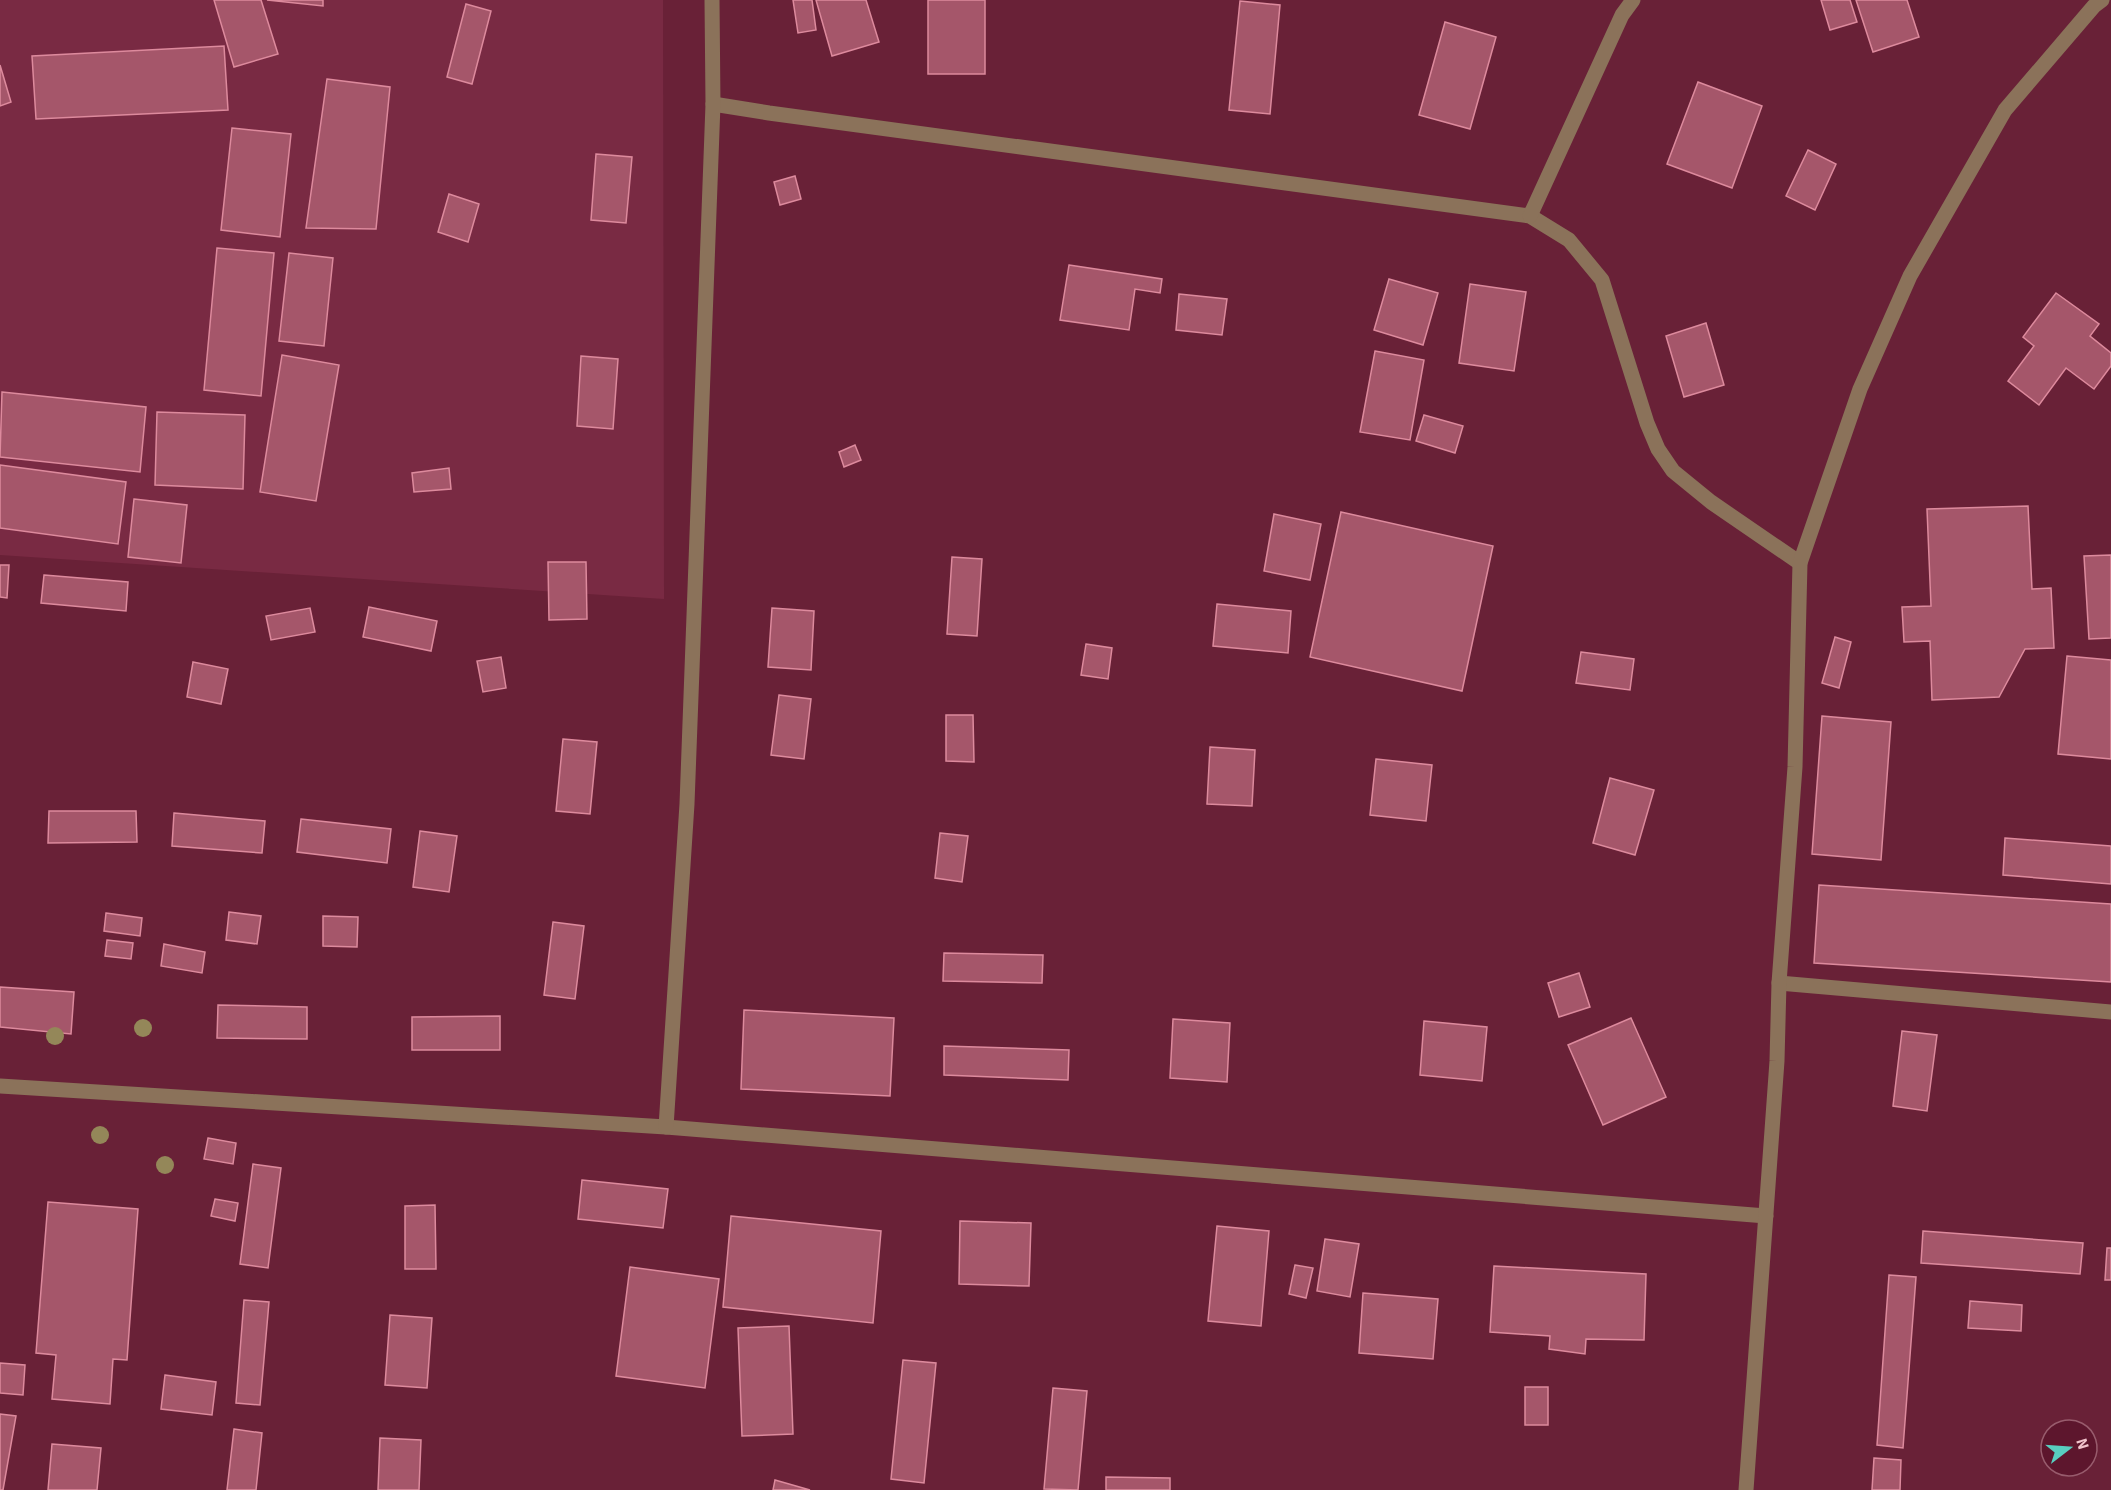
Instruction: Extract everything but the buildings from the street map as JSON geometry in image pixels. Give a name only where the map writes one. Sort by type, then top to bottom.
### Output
[{"type":"street","points":[[666,1126],[687,804],[713,104],[712,0]]},
{"type":"street","points":[[1530,216],[1622,15],[1633,0]]},
{"type":"street","points":[[1746,1490],[1777,1061],[1779,983],[1795,767],[1800,563],[1860,389],[1910,276],[2005,110],[2094,6],[2102,0]]},
{"type":"street","points":[[713,104],[1530,216],[1569,240],[1602,280],[1647,423],[1658,449],[1673,471],[1711,502],[1800,563]]},
{"type":"street","points":[[1779,983],[2111,1012]]},
{"type":"street","points":[[0,1086],[666,1126],[1766,1216]]},
{"type":"shaded area","points":[[0,0],[663,0],[664,599],[0,555]]}]
